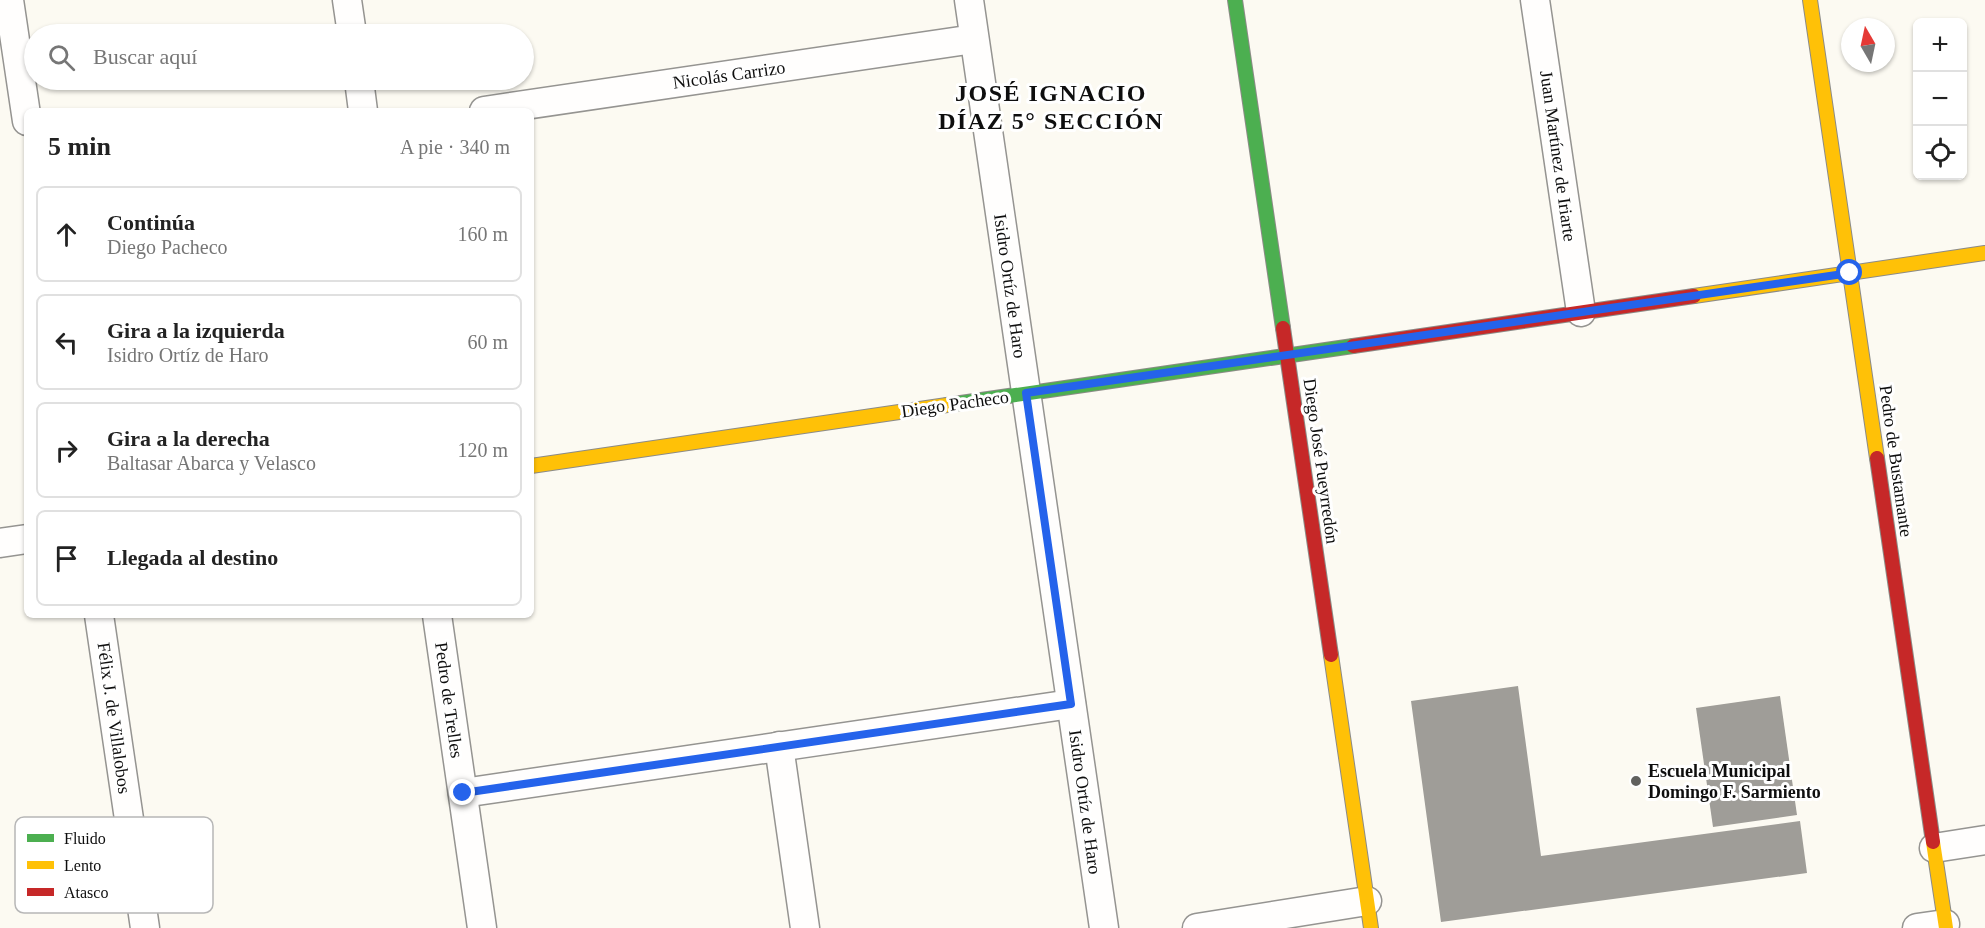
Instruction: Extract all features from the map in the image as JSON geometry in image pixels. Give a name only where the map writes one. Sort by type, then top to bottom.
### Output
[{"type":"street","points":[[9,0],[25,108]]},
{"type":"street","points":[[347,0],[351,24]]},
{"type":"street","name":"Isidro Ortíz de Haro","points":[[969,0],[1104,928]]},
{"type":"street","name":"Diego José Pueyrredón","points":[[1235,0],[1369,914]]},
{"type":"street","name":"Juan Martínez de Iriarte","points":[[1535,0],[1581,312]]},
{"type":"street","name":"Pedro de Bustamante","points":[[1810,0],[1945,926]]},
{"type":"street","name":"Nicolás Carrizo","points":[[504,108],[974,39]]},
{"type":"street","points":[[360,90],[363,108]]},
{"type":"street","name":"Diego Pacheco","points":[[534,466],[1985,254]]},
{"type":"street","points":[[0,543],[24,539]]},
{"type":"street","name":"Félix J. de Villalobos","points":[[99,618],[129,817]]},
{"type":"street","name":"Pedro de Trelles","points":[[437,618],[483,928]]},
{"type":"street","points":[[463,793],[1071,704]]},
{"type":"street","points":[[779,746],[805,928]]},
{"type":"street","points":[[1934,848],[1985,840]]},
{"type":"street","name":"Félix J. de Villalobos","points":[[143,913],[145,928]]},
{"type":"street","points":[[1197,928],[1369,914]]},
{"type":"street","points":[[1917,928],[1945,926]]},
{"type":"building","points":[[1518,686],[1541,856],[1800,821],[1807,873],[1441,922],[1411,701]]},
{"type":"building","points":[[1780,696],[1797,815],[1713,827],[1696,708]]},
{"type":"traffic: fast","points":[[1235,0],[1283,328]]},
{"type":"traffic: fast","points":[[947,405],[1353,346]]},
{"type":"traffic: slow","points":[[1810,0],[1877,458]]},
{"type":"traffic: slow","points":[[1694,296],[1985,253]]},
{"type":"traffic: slow","points":[[534,466],[947,405]]},
{"type":"traffic: slow","points":[[1331,655],[1371,928]]},
{"type":"traffic: slow","points":[[1933,842],[1946,928]]},
{"type":"traffic: jam","points":[[1353,346],[1694,296]]},
{"type":"traffic: jam","points":[[1283,328],[1331,655]]},
{"type":"traffic: jam","points":[[1877,458],[1933,842]]},
{"type":"place","name":"Escuela Municipal Domingo F. Sarmiento","points":[[1636,781]]},
{"type":"district","name":"JOSÉ IGNACIO DÍAZ 5° SECCIÓN","points":[[1051,107]]},
{"type":"route","points":[[463,793],[1071,704],[1026,393],[1850,273]]}]
